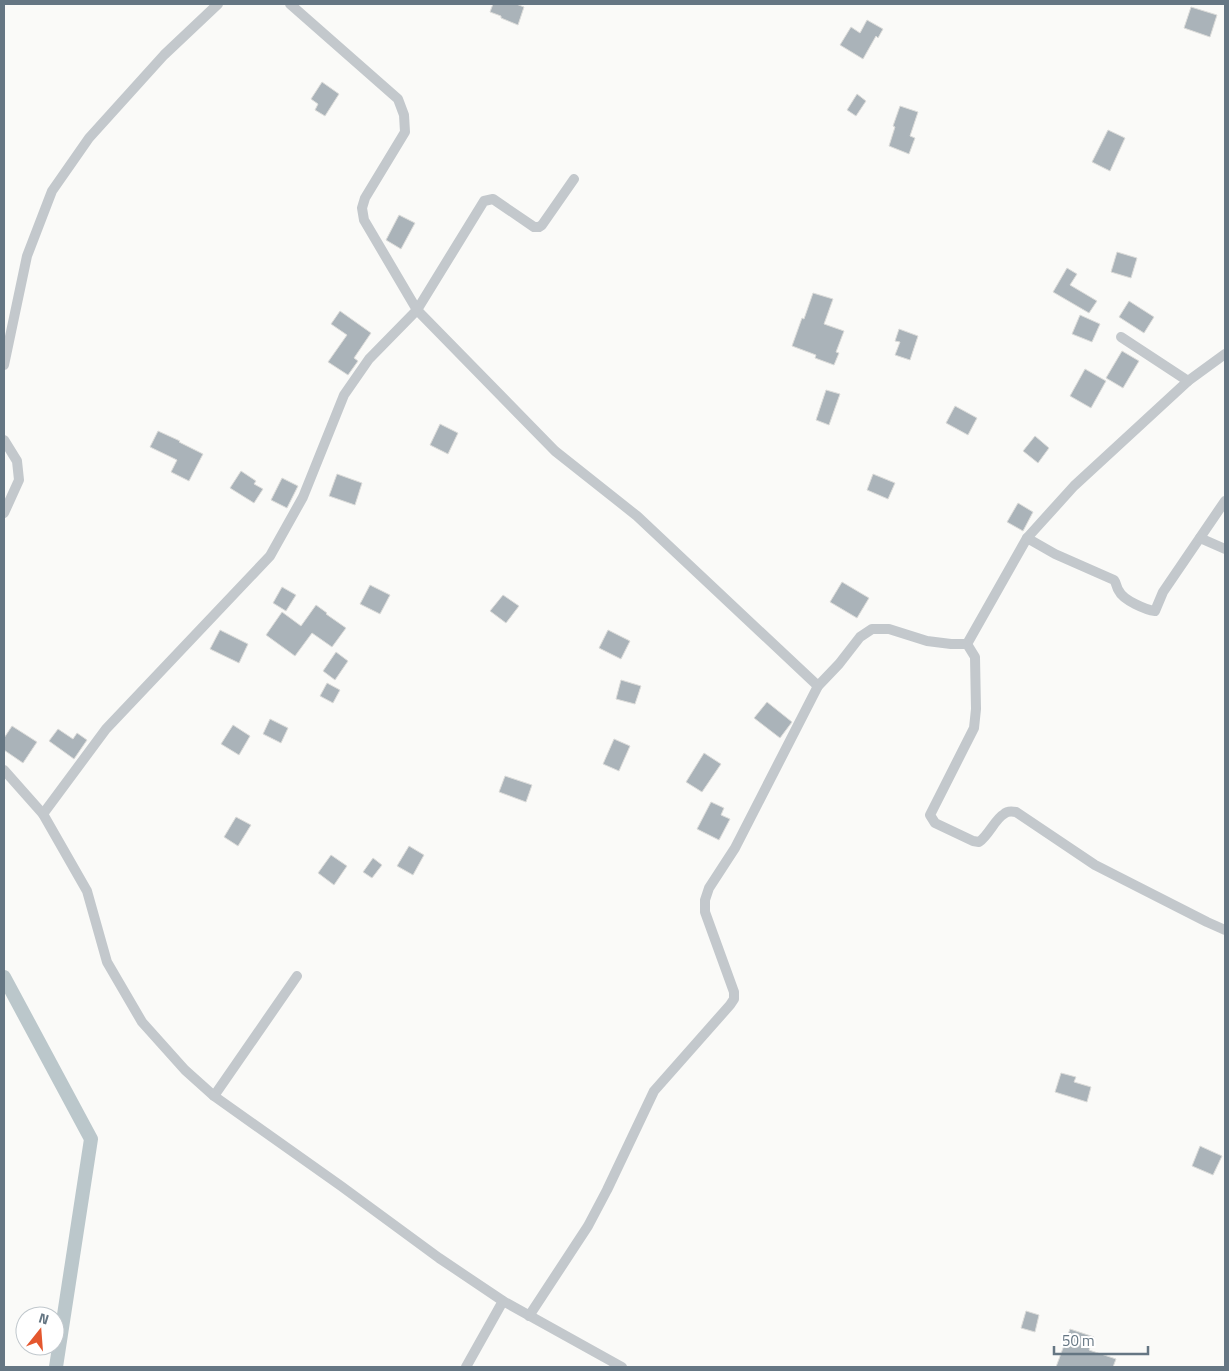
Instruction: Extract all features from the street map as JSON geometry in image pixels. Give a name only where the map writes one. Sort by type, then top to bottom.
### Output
[{"type":"street","points":[[4,364],[27,256],[52,191],[89,138],[164,55],[218,4]]},
{"type":"street","points":[[290,4],[398,99],[404,115],[405,132],[365,198],[362,208],[364,220],[417,310],[555,451],[637,516],[818,686]]},
{"type":"street","points":[[43,814],[106,729],[270,556],[303,497],[344,395],[369,359],[417,310],[484,201],[493,199],[534,227],[539,227],[574,179]]},
{"type":"street","points":[[1121,337],[1188,381]]},
{"type":"street","points":[[967,644],[1026,538],[1074,486],[1188,381],[1225,354]]},
{"type":"street","points":[[4,440],[16,461],[19,480],[4,513]]},
{"type":"street","points":[[1026,538],[1056,554],[1114,580],[1124,597],[1147,610],[1155,611],[1163,592],[1225,501]]},
{"type":"street","points":[[1200,538],[1225,549]]},
{"type":"street","points":[[529,1316],[588,1226],[654,1091],[734,999],[734,992],[704,912],[705,900],[709,888],[735,848],[818,686],[840,664],[860,637],[872,629],[889,629],[927,641],[967,644]]},
{"type":"street","points":[[967,644],[975,657],[976,709],[974,728],[930,815],[935,823],[979,842],[1003,814],[1010,811],[1016,812],[1095,865],[1225,930]]},
{"type":"street","points":[[4,770],[43,814],[87,892],[107,962],[142,1022],[185,1070],[214,1096],[439,1258],[503,1301],[622,1367]]},
{"type":"street","points":[[214,1096],[297,976]]},
{"type":"street","points":[[466,1367],[503,1301]]},
{"type":"building","points":[[493,4],[516,4],[524,7],[518,25],[490,12]]},
{"type":"building","points":[[1191,7],[1217,15],[1210,37],[1184,28]]},
{"type":"building","points":[[867,20],[883,29],[878,38],[876,36],[863,59],[840,45],[851,27],[860,33]]},
{"type":"building","points":[[322,82],[339,94],[325,116],[315,110],[318,104],[311,99]]},
{"type":"building","points":[[857,94],[866,101],[856,116],[847,110]]},
{"type":"building","points":[[900,106],[918,112],[910,136],[915,138],[909,154],[889,146]]},
{"type":"building","points":[[1108,130],[1125,138],[1110,171],[1092,162]]},
{"type":"building","points":[[399,215],[415,223],[401,249],[386,240]]},
{"type":"building","points":[[1117,252],[1137,258],[1131,278],[1111,272]]},
{"type":"building","points":[[1067,268],[1077,274],[1070,285],[1097,301],[1089,313],[1053,292]]},
{"type":"building","points":[[813,293],[833,299],[824,324],[844,331],[836,352],[839,353],[834,365],[815,358],[816,355],[792,346]]},
{"type":"building","points":[[1129,301],[1154,317],[1144,333],[1119,317]]},
{"type":"building","points":[[340,311],[371,333],[354,358],[358,361],[348,375],[328,362],[347,335],[331,324]]},
{"type":"building","points":[[1080,315],[1100,324],[1092,342],[1072,334]]},
{"type":"building","points":[[899,329],[918,336],[910,360],[895,355],[900,342],[895,341]]},
{"type":"building","points":[[1122,351],[1139,361],[1123,388],[1106,378]]},
{"type":"building","points":[[1085,369],[1106,381],[1091,408],[1070,396]]},
{"type":"building","points":[[826,390],[840,394],[829,425],[816,420]]},
{"type":"building","points":[[955,406],[977,418],[968,435],[946,423]]},
{"type":"building","points":[[440,424],[458,433],[448,454],[430,445]]},
{"type":"building","points":[[158,431],[203,454],[189,481],[171,472],[177,460],[150,447]]},
{"type":"building","points":[[1035,436],[1049,448],[1038,463],[1023,451]]},
{"type":"building","points":[[241,471],[256,481],[254,484],[263,489],[254,503],[230,488]]},
{"type":"building","points":[[337,474],[362,483],[355,505],[329,496]]},
{"type":"building","points":[[873,474],[895,483],[888,499],[867,490]]},
{"type":"building","points":[[282,478],[298,486],[287,508],[271,500]]},
{"type":"building","points":[[1018,503],[1033,512],[1023,531],[1007,522]]},
{"type":"building","points":[[842,582],[869,598],[857,618],[830,602]]},
{"type":"building","points":[[370,585],[390,595],[380,614],[360,604]]},
{"type":"building","points":[[282,587],[296,595],[286,611],[273,603]]},
{"type":"building","points":[[503,595],[519,606],[506,623],[490,611]]},
{"type":"building","points":[[316,605],[346,628],[332,647],[312,633],[295,656],[266,635],[282,612],[301,626]]},
{"type":"building","points":[[220,630],[248,644],[239,663],[210,649]]},
{"type":"building","points":[[608,630],[630,641],[621,659],[599,648]]},
{"type":"building","points":[[336,652],[348,661],[335,680],[323,671]]},
{"type":"building","points":[[621,680],[641,686],[635,704],[616,699]]},
{"type":"building","points":[[327,683],[340,690],[333,703],[320,696]]},
{"type":"building","points":[[767,702],[792,722],[780,738],[754,718]]},
{"type":"building","points":[[270,719],[288,728],[281,743],[263,734]]},
{"type":"building","points":[[233,725],[250,736],[239,755],[221,744]]},
{"type":"building","points":[[12,726],[37,742],[23,763],[4,750],[4,738]]},
{"type":"building","points":[[58,729],[73,739],[77,733],[87,740],[74,759],[49,741]]},
{"type":"building","points":[[614,739],[630,746],[619,771],[603,764]]},
{"type":"building","points":[[704,753],[721,764],[702,792],[686,782]]},
{"type":"building","points":[[505,776],[532,785],[526,802],[499,792]]},
{"type":"building","points":[[711,802],[724,808],[721,815],[730,819],[719,840],[697,829]]},
{"type":"building","points":[[236,817],[251,825],[238,846],[224,837]]},
{"type":"building","points":[[409,846],[424,855],[413,875],[397,866]]},
{"type":"building","points":[[331,855],[347,866],[334,885],[318,873]]},
{"type":"building","points":[[373,858],[382,865],[372,878],[363,872]]},
{"type":"building","points":[[1061,1073],[1076,1077],[1074,1082],[1091,1087],[1087,1102],[1055,1092]]},
{"type":"building","points":[[1200,1146],[1222,1156],[1213,1175],[1192,1166]]},
{"type":"building","points":[[1026,1311],[1039,1315],[1035,1332],[1021,1328]]},
{"type":"building","points":[[1070,1329],[1094,1337],[1089,1350],[1116,1359],[1113,1367],[1056,1367]]},
{"type":"waterway","points":[[4,977],[91,1139],[56,1367]]}]
